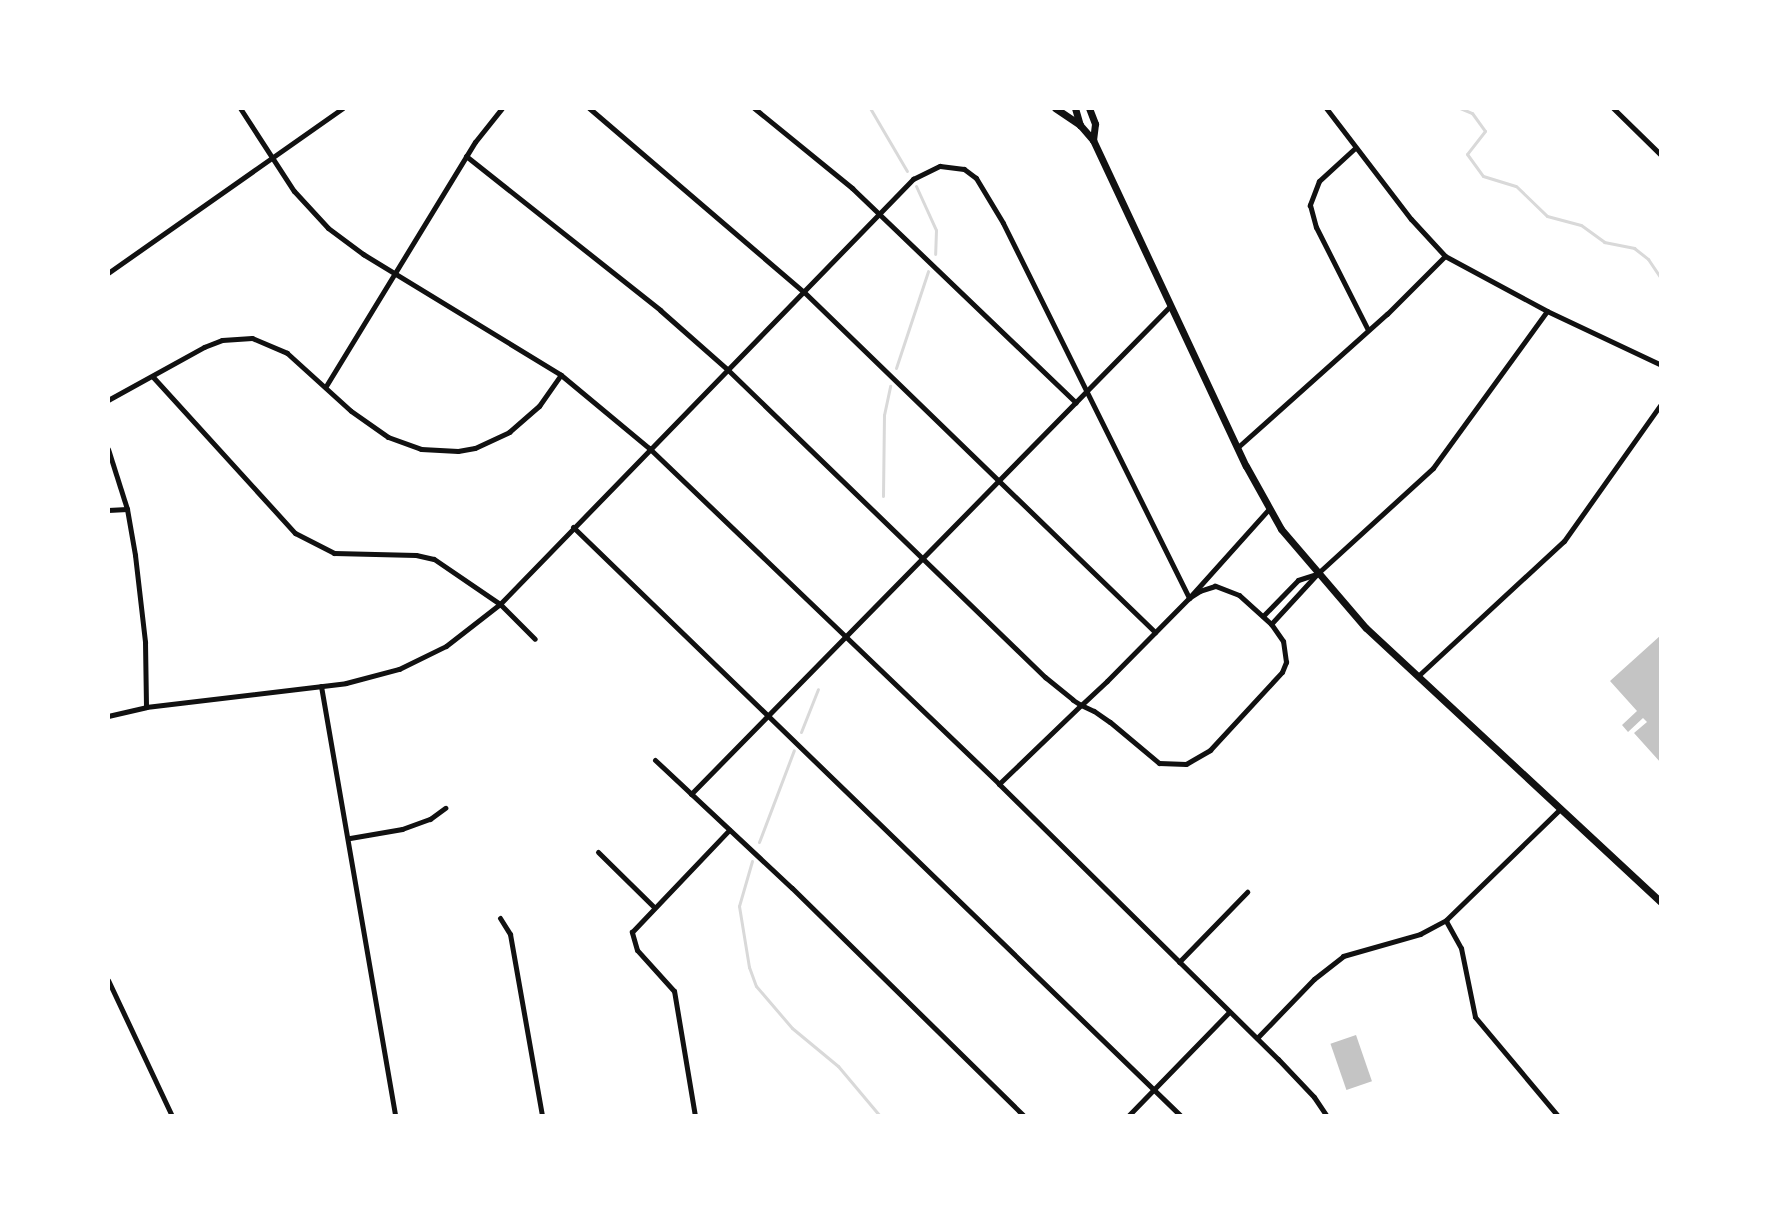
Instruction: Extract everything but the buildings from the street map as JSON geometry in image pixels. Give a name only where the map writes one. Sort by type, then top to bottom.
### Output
[{"type":"main road","points":[[1055,108],[1080,125],[1093,140],[1268,510],[1341,603],[1661,902]]},
{"type":"main road","points":[[1075,108],[1080,125]]},
{"type":"main road","points":[[1089,108],[1095,124],[1093,140]]},
{"type":"street","points":[[240,108],[294,191],[328,228],[396,274],[561,375],[649,448],[999,784],[1257,1038],[1314,1097],[1327,1116]]},
{"type":"street","points":[[108,273],[343,108]]},
{"type":"street","points":[[326,386],[466,156],[502,108]]},
{"type":"street","points":[[589,108],[804,292],[1155,632]]},
{"type":"street","points":[[754,108],[815,156],[879,214],[1076,403]]},
{"type":"street","points":[[1326,108],[1445,256],[1547,311],[1661,365]]},
{"type":"street","points":[[1613,108],[1661,155]]},
{"type":"street","points":[[1356,148],[1319,181],[1310,205],[1321,237],[1368,330]]},
{"type":"street","points":[[466,156],[627,282],[727,369],[1045,677],[1081,705],[1110,722],[1159,763],[1186,764],[1210,750],[1282,672],[1285,650],[1271,624],[1239,595],[1223,588],[1208,587],[1189,598]]},
{"type":"street","points":[[108,716],[146,707],[368,678],[421,659],[446,646],[500,604],[913,179],[940,166],[964,169],[976,178],[1027,267],[1189,598]]},
{"type":"street","points":[[1238,447],[1445,256]]},
{"type":"street","points":[[691,794],[1170,306]]},
{"type":"street","points":[[1271,624],[1317,574],[1433,468],[1547,311]]},
{"type":"street","points":[[108,400],[222,340],[252,338],[287,353],[369,426],[388,437],[421,449],[458,451],[509,432],[539,406],[561,375]]},
{"type":"street","points":[[153,377],[274,513],[314,546],[356,556],[416,555],[434,559],[500,604],[535,639]]},
{"type":"street","points":[[1418,676],[1564,541],[1661,404]]},
{"type":"street","points":[[108,449],[127,509],[141,595],[146,707]]},
{"type":"street","points":[[108,510],[127,509]]},
{"type":"street","points":[[999,784],[1189,598],[1268,510]]},
{"type":"street","points":[[573,527],[1181,1116]]},
{"type":"street","points":[[1263,616],[1298,580],[1317,574]]},
{"type":"street","points":[[321,686],[350,838],[395,1116]]},
{"type":"street","points":[[655,760],[1024,1116]]},
{"type":"street","points":[[350,838],[402,829],[430,819],[445,808]]},
{"type":"street","points":[[1257,1038],[1314,979],[1343,956],[1420,934],[1446,920],[1560,809]]},
{"type":"street","points":[[695,1116],[674,991],[637,950],[632,938],[634,928],[729,830]]},
{"type":"street","points":[[598,852],[654,907]]},
{"type":"street","points":[[1179,962],[1247,892]]},
{"type":"street","points":[[500,918],[510,934],[542,1116]]},
{"type":"street","points":[[1446,920],[1461,948],[1475,1017],[1558,1116]]},
{"type":"street","points":[[108,980],[172,1116]]},
{"type":"street","points":[[1128,1116],[1229,1012]]},
{"type":"waterway","points":[[870,108],[907,171]]},
{"type":"waterway","points":[[1460,108],[1472,113],[1485,131],[1467,154],[1483,176],[1516,186],[1547,216],[1581,225],[1604,242],[1634,248],[1648,259],[1661,278]]},
{"type":"waterway","points":[[916,186],[936,230],[935,254]]},
{"type":"waterway","points":[[896,368],[928,271]]},
{"type":"waterway","points":[[883,496],[884,415],[890,386]]},
{"type":"waterway","points":[[801,732],[818,689]]},
{"type":"waterway","points":[[759,842],[794,750]]},
{"type":"waterway","points":[[752,861],[739,906],[749,967],[756,986],[792,1028],[838,1066],[880,1116]]}]
